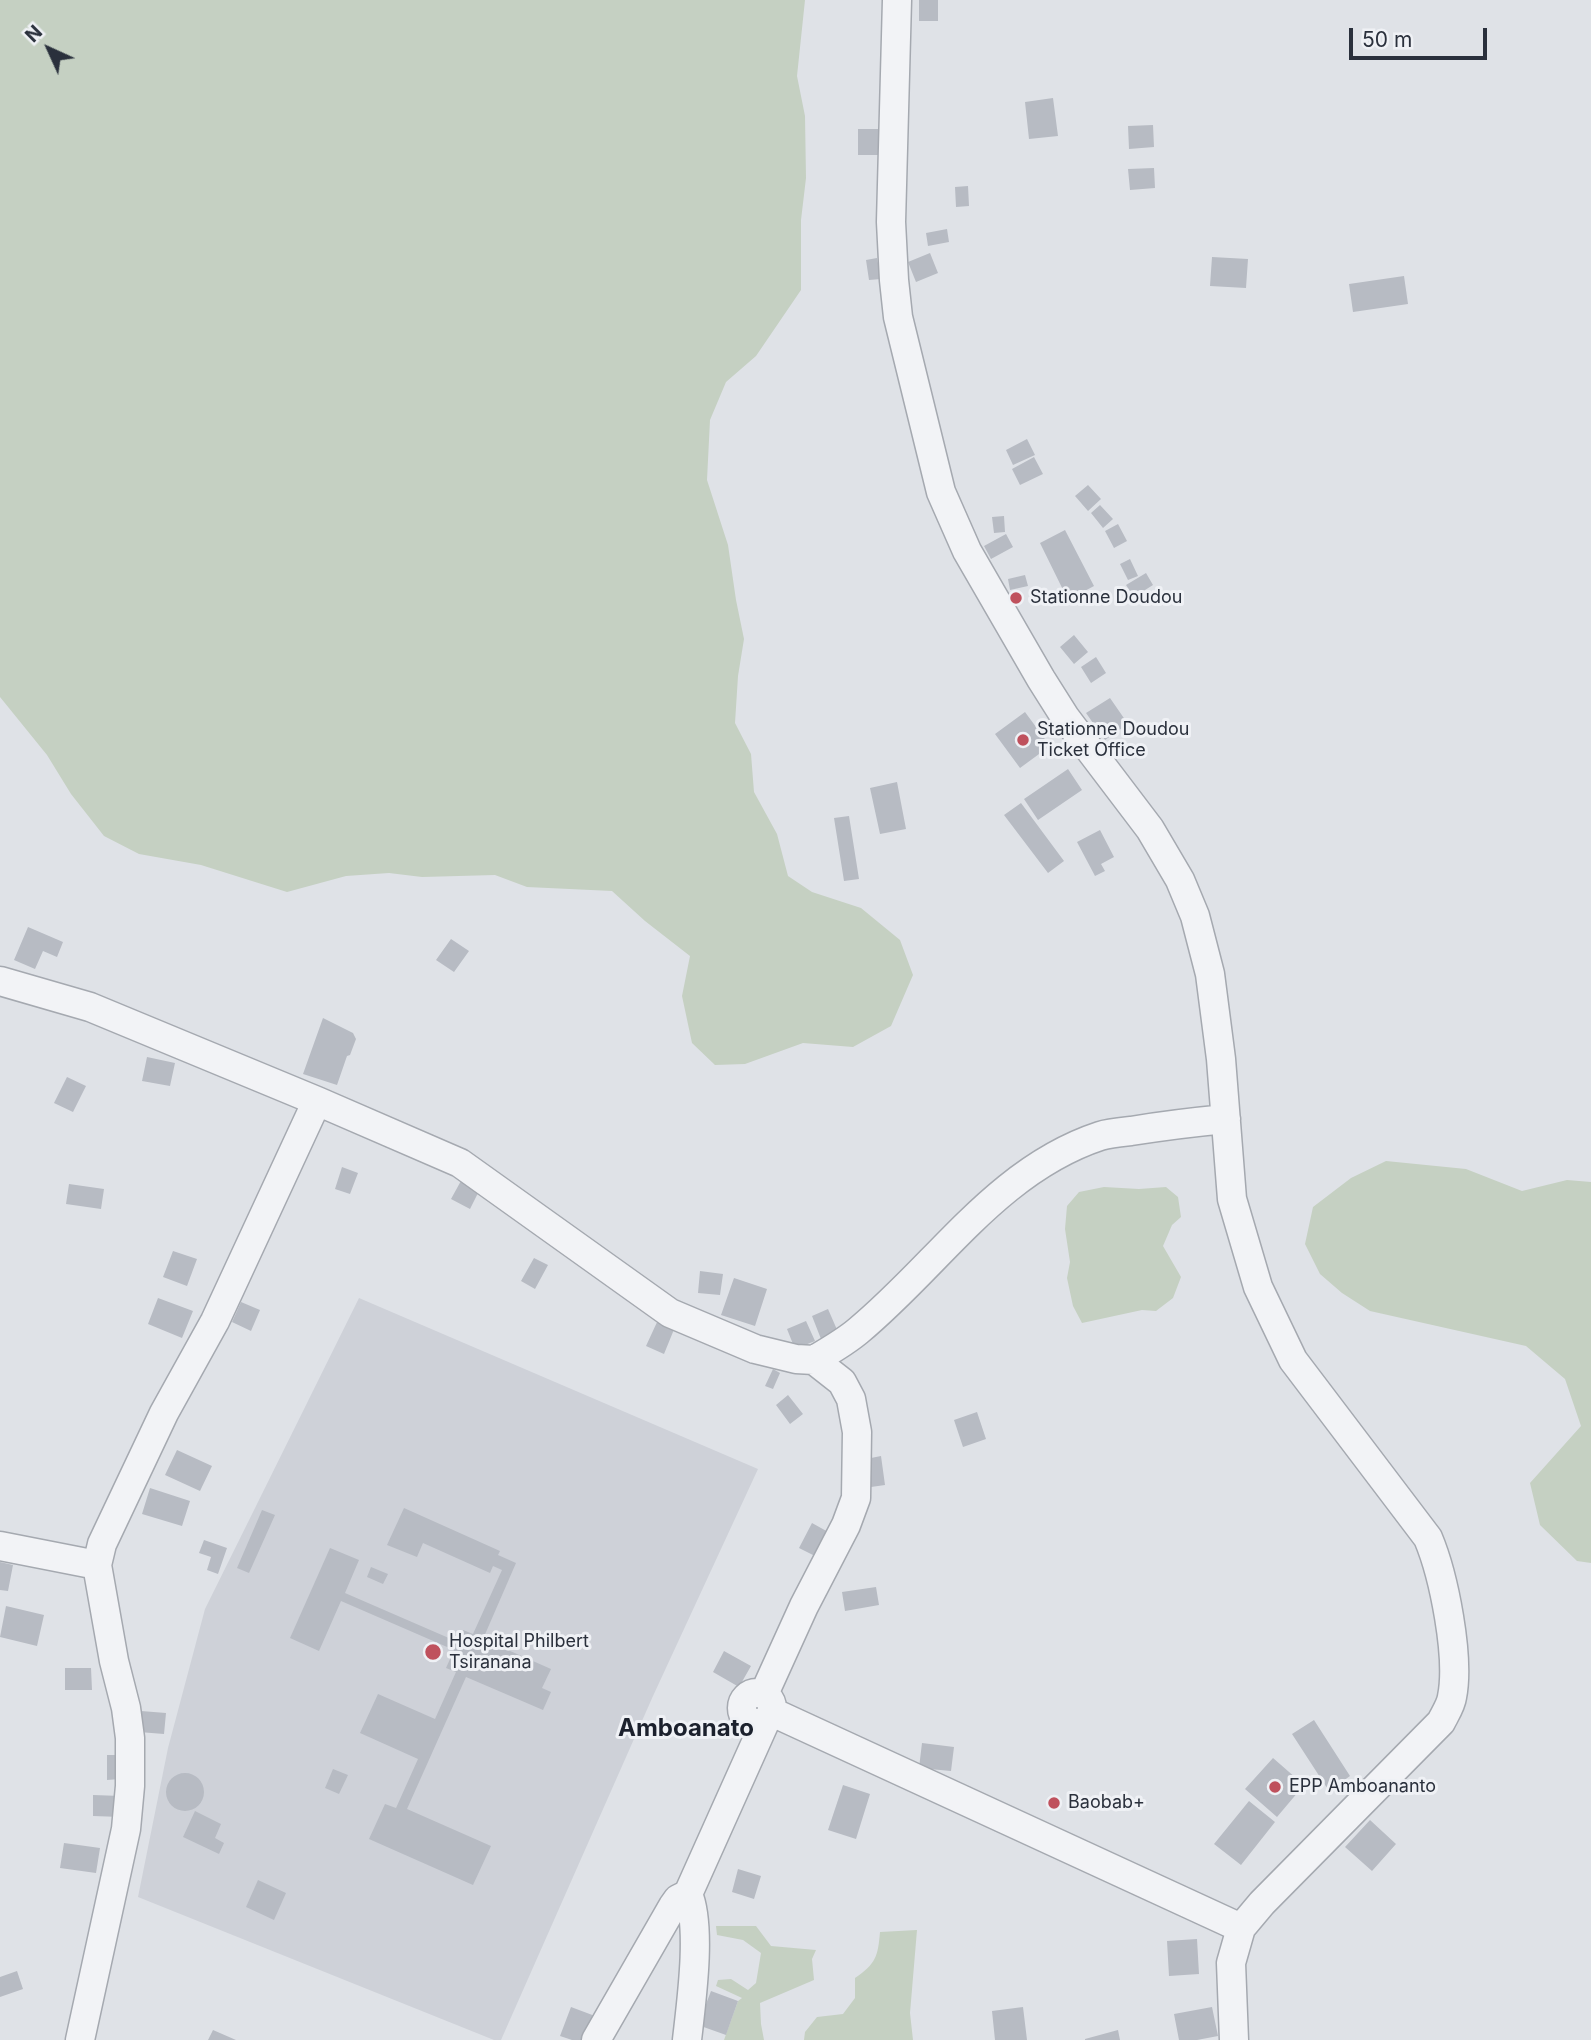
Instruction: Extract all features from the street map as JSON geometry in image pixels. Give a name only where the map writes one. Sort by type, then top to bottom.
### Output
[{"type":"street","points":[[897,0],[891,222],[894,280],[898,317],[936,476],[967,551],[1041,679],[1065,717],[1150,829],[1180,880],[1195,916],[1210,974],[1222,1059],[1232,1199],[1258,1287],[1293,1360],[1428,1538],[1437,1560],[1446,1597],[1454,1669],[1452,1699],[1441,1722],[1241,1927],[1231,1963],[1234,2040]]},
{"type":"street","points":[[0,981],[90,1007],[460,1163],[670,1313],[755,1349],[796,1359],[814,1360],[842,1382],[851,1399],[857,1432],[856,1498],[846,1525],[804,1606],[767,1709],[688,1894],[693,1914],[694,1944],[687,2040]]},
{"type":"street","points":[[80,2040],[126,1829],[130,1786],[130,1738],[126,1708],[114,1661],[97,1565],[102,1544],[164,1413],[215,1321],[317,1101]]},
{"type":"street","points":[[814,1360],[857,1332],[897,1296],[984,1206],[1046,1163],[1101,1136],[1171,1124],[1226,1119]]},
{"type":"street","points":[[0,1546],[97,1565]]},
{"type":"street","points":[[767,1709],[1241,1927]]},
{"type":"street","points":[[596,2040],[673,1906],[678,1899],[688,1894]]},
{"type":"shaded area","name":"Hospital Philbert Tsiranana","points":[[359,1298],[758,1469],[653,1696],[501,2040],[494,2040],[138,1897],[168,1748],[205,1609]]},
{"type":"green space","points":[[0,0],[805,0],[797,76],[805,116],[806,178],[801,220],[801,290],[756,356],[726,382],[710,420],[707,480],[728,545],[744,639],[735,723],[751,754],[754,792],[777,834],[788,876],[812,892],[861,908],[900,940],[913,975],[891,1026],[853,1047],[803,1043],[745,1064],[715,1065],[692,1043],[682,996],[690,956],[612,891],[527,887],[495,875],[422,877],[389,873],[346,876],[287,892],[201,865],[139,854],[104,836],[71,794],[47,755],[0,697]]},
{"type":"green space","points":[[1386,1161],[1466,1169],[1522,1191],[1567,1180],[1591,1182],[1591,1563],[1577,1561],[1540,1525],[1530,1483],[1581,1426],[1565,1379],[1526,1346],[1370,1311],[1342,1293],[1320,1274],[1305,1244],[1313,1207],[1351,1178]]},
{"type":"green space","points":[[1104,1187],[1166,1187],[1178,1197],[1181,1217],[1172,1225],[1163,1246],[1181,1277],[1173,1298],[1156,1311],[1142,1310],[1082,1323],[1073,1306],[1067,1278],[1070,1262],[1065,1229],[1067,1206],[1079,1192]]},
{"type":"green space","points":[[716,1926],[756,1926],[771,1946],[816,1950],[812,1959],[814,1980],[760,2003],[764,2040],[724,2040],[738,2001],[742,1998],[716,1986],[718,1980],[731,1979],[748,1990],[756,1983],[761,1953],[743,1940],[717,1935]]},
{"type":"green space","points":[[917,1930],[910,2013],[913,2040],[804,2040],[805,2032],[817,2017],[843,2014],[855,1998],[855,1978],[875,1959],[880,1932]]},
{"type":"building","points":[[919,0],[938,0],[938,21],[919,21]]},
{"type":"building","points":[[1053,98],[1058,136],[1029,139],[1025,102]]},
{"type":"building","points":[[1153,125],[1154,147],[1129,149],[1128,126]]},
{"type":"building","points":[[858,129],[881,129],[881,155],[858,155]]},
{"type":"building","points":[[1154,168],[1155,188],[1130,190],[1128,169]]},
{"type":"building","points":[[968,186],[969,206],[956,207],[955,187]]},
{"type":"building","points":[[947,229],[949,242],[928,246],[926,233]]},
{"type":"building","points":[[930,253],[938,273],[916,282],[908,262]]},
{"type":"building","points":[[1212,257],[1248,259],[1246,288],[1210,286]]},
{"type":"building","points":[[877,258],[881,279],[869,280],[866,260]]},
{"type":"building","points":[[1404,276],[1408,304],[1353,312],[1349,284]]},
{"type":"building","points":[[1027,439],[1035,455],[1013,465],[1006,450]]},
{"type":"building","points":[[1034,457],[1043,474],[1020,485],[1012,469]]},
{"type":"building","points":[[1088,485],[1101,499],[1088,511],[1075,496]]},
{"type":"building","points":[[1100,505],[1113,519],[1103,528],[1091,513]]},
{"type":"building","points":[[1004,516],[1005,532],[994,533],[992,517]]},
{"type":"building","points":[[1118,524],[1127,541],[1114,548],[1105,531]]},
{"type":"building","points":[[1065,530],[1094,586],[1068,600],[1040,543]]},
{"type":"building","points":[[1006,534],[1013,547],[991,559],[984,546]]},
{"type":"building","points":[[1130,559],[1138,576],[1128,580],[1120,564]]},
{"type":"building","points":[[1146,573],[1153,585],[1134,597],[1126,585]]},
{"type":"building","points":[[1025,575],[1028,586],[1010,590],[1008,579]]},
{"type":"building","points":[[1074,635],[1088,652],[1074,664],[1060,647]]},
{"type":"building","points":[[1096,657],[1106,673],[1091,683],[1081,667]]},
{"type":"building","points":[[1110,698],[1128,724],[1105,740],[1086,713]]},
{"type":"building","name":"Stationne Doudou Ticket Office","points":[[1025,712],[1050,746],[1020,768],[995,734]]},
{"type":"building","points":[[1068,769],[1082,790],[1038,820],[1024,799]]},
{"type":"building","points":[[897,782],[906,829],[880,834],[870,788]]},
{"type":"building","points":[[1021,803],[1064,861],[1048,873],[1004,815]]},
{"type":"building","points":[[849,816],[859,879],[844,881],[834,818]]},
{"type":"building","points":[[1100,830],[1114,857],[1101,864],[1105,871],[1095,876],[1077,842]]},
{"type":"building","points":[[28,927],[63,942],[57,957],[43,951],[35,969],[14,960]]},
{"type":"building","points":[[451,939],[469,951],[454,972],[436,960]]},
{"type":"building","points":[[323,1018],[353,1033],[356,1039],[337,1085],[303,1074]]},
{"type":"building","points":[[147,1057],[175,1063],[170,1086],[142,1081]]},
{"type":"building","points":[[67,1077],[86,1086],[73,1112],[54,1103]]},
{"type":"building","points":[[342,1167],[358,1173],[350,1194],[335,1189]]},
{"type":"building","points":[[462,1179],[480,1189],[470,1209],[451,1199]]},
{"type":"building","points":[[69,1184],[104,1189],[101,1209],[66,1204]]},
{"type":"building","points":[[173,1251],[197,1259],[187,1286],[163,1277]]},
{"type":"building","points":[[534,1258],[548,1265],[535,1289],[521,1281]]},
{"type":"building","points":[[700,1271],[723,1274],[720,1295],[698,1293]]},
{"type":"building","points":[[734,1278],[767,1289],[755,1326],[721,1315]]},
{"type":"building","points":[[158,1298],[193,1311],[182,1338],[148,1324]]},
{"type":"building","points":[[241,1302],[260,1310],[251,1331],[232,1322]]},
{"type":"building","points":[[828,1309],[838,1332],[821,1339],[812,1316]]},
{"type":"building","points":[[658,1320],[675,1327],[664,1354],[646,1346]]},
{"type":"building","points":[[806,1321],[815,1341],[795,1349],[787,1329]]},
{"type":"building","points":[[773,1369],[780,1373],[773,1389],[765,1386]]},
{"type":"building","points":[[788,1395],[803,1414],[790,1424],[776,1405]]},
{"type":"building","points":[[977,1412],[986,1439],[963,1447],[954,1420]]},
{"type":"building","points":[[177,1450],[212,1466],[200,1491],[165,1475]]},
{"type":"building","points":[[881,1456],[885,1485],[871,1487],[866,1459]]},
{"type":"building","points":[[150,1488],[190,1501],[182,1526],[142,1514]]},
{"type":"building","points":[[404,1508],[500,1551],[498,1555],[516,1563],[483,1639],[551,1669],[542,1688],[551,1692],[543,1710],[466,1677],[407,1809],[491,1846],[473,1885],[369,1839],[385,1804],[396,1808],[418,1759],[360,1733],[378,1694],[435,1719],[456,1672],[446,1668],[454,1650],[341,1601],[319,1651],[290,1638],[330,1548],[359,1560],[345,1593],[458,1642],[463,1630],[473,1634],[502,1570],[493,1566],[490,1573],[423,1543],[417,1557],[387,1545]]},
{"type":"building","points":[[262,1510],[275,1515],[249,1573],[237,1568]]},
{"type":"building","points":[[812,1523],[830,1533],[817,1557],[799,1548]]},
{"type":"building","points":[[204,1540],[227,1548],[218,1574],[207,1570],[211,1557],[199,1553]]},
{"type":"building","points":[[0,1562],[13,1565],[8,1591],[0,1590]]},
{"type":"building","points":[[371,1567],[388,1574],[383,1584],[367,1577]]},
{"type":"building","points":[[876,1587],[879,1605],[845,1611],[842,1592]]},
{"type":"building","points":[[6,1606],[44,1615],[37,1646],[0,1637]]},
{"type":"building","points":[[724,1651],[751,1666],[739,1687],[713,1672]]},
{"type":"building","points":[[65,1668],[91,1668],[92,1690],[65,1690]]},
{"type":"building","points":[[141,1711],[166,1713],[164,1734],[139,1732]]},
{"type":"building","points":[[1314,1720],[1350,1776],[1329,1791],[1292,1734]]},
{"type":"building","points":[[922,1743],[954,1747],[951,1771],[919,1768]]},
{"type":"building","points":[[107,1755],[120,1755],[120,1779],[107,1780]]},
{"type":"building","name":"EPP Amboananto","points":[[1273,1758],[1304,1785],[1277,1817],[1245,1789]]},
{"type":"building","points":[[333,1769],[348,1775],[339,1794],[325,1788]]},
{"type":"building","points":[[185,1773],[198,1779],[204,1792],[198,1805],[185,1811],[172,1805],[166,1792],[172,1779]]},
{"type":"building","points":[[843,1785],[870,1794],[856,1839],[828,1830]]},
{"type":"building","points":[[93,1795],[121,1796],[121,1817],[93,1816]]},
{"type":"building","points":[[1249,1801],[1275,1822],[1241,1865],[1214,1844]]},
{"type":"building","points":[[195,1811],[221,1824],[215,1838],[224,1843],[219,1854],[183,1837]]},
{"type":"building","points":[[1370,1820],[1396,1844],[1372,1871],[1345,1847]]},
{"type":"building","points":[[64,1843],[100,1848],[96,1873],[60,1868]]},
{"type":"building","points":[[738,1869],[761,1876],[754,1899],[732,1892]]},
{"type":"building","points":[[258,1880],[286,1893],[274,1920],[246,1907]]},
{"type":"building","points":[[1197,1939],[1199,1974],[1169,1976],[1167,1941]]},
{"type":"building","points":[[17,1971],[23,1989],[0,1997],[0,1977]]},
{"type":"building","points":[[711,1991],[738,2001],[726,2035],[698,2025]]},
{"type":"building","points":[[571,2007],[595,2016],[586,2040],[572,2040],[560,2036]]},
{"type":"building","points":[[1023,2007],[1027,2040],[995,2040],[992,2011]]},
{"type":"building","points":[[1212,2007],[1218,2036],[1179,2040],[1174,2014]]},
{"type":"building","points":[[213,2030],[236,2040],[208,2040]]},
{"type":"building","points":[[1118,2030],[1120,2040],[1085,2040],[1085,2039]]},
{"type":"place","name":"Stationne Doudou","points":[[1016,598]]},
{"type":"place","name":"Stationne Doudou Ticket Office","points":[[1023,740]]},
{"type":"place","name":"Hospital Philbert Tsiranana","points":[[433,1652]]},
{"type":"place","name":"EPP Amboananto","points":[[1275,1787]]},
{"type":"place","name":"Baobab+","points":[[1054,1803]]},
{"type":"district","name":"Amboanato","points":[[686,1729]]}]
